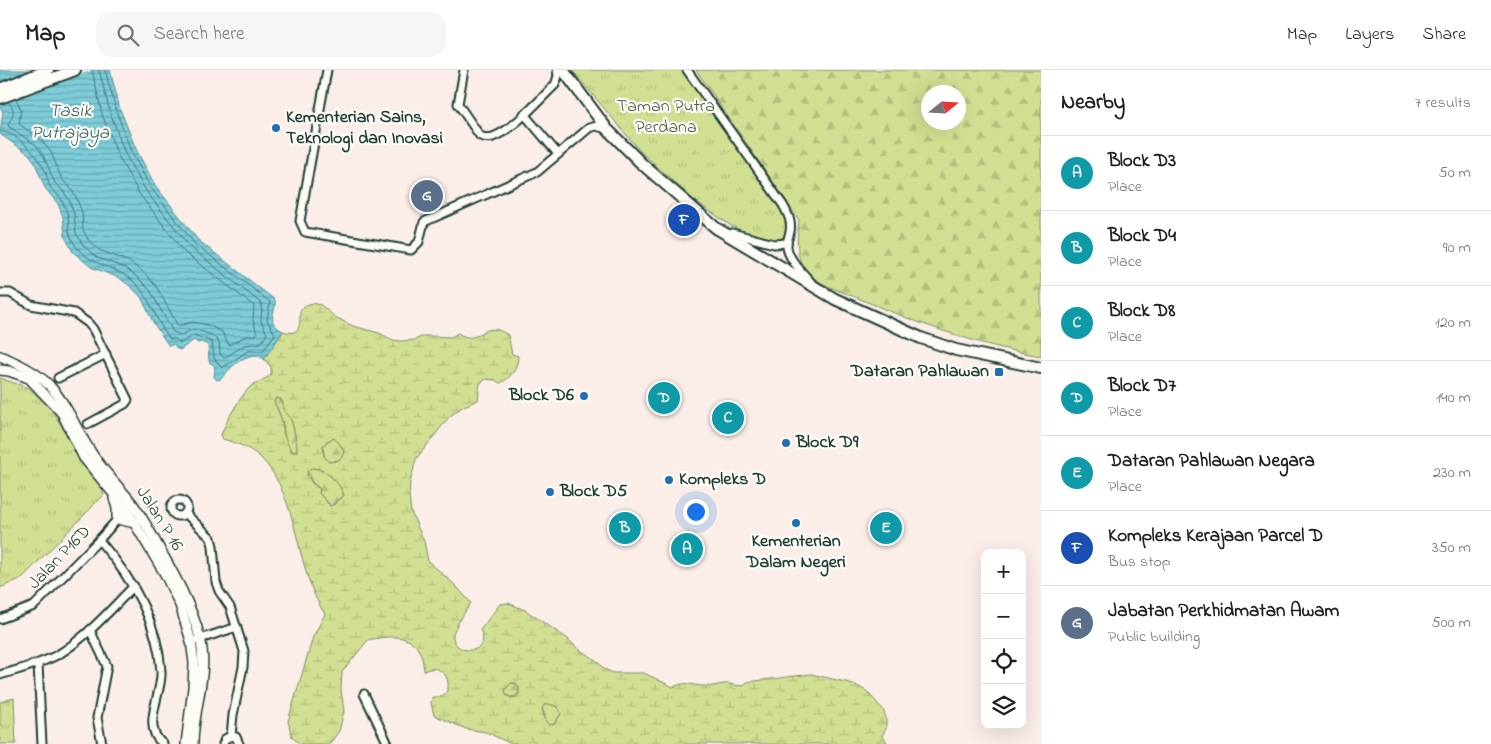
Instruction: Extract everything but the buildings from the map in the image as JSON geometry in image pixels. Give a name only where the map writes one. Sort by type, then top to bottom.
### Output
[{"type":"main road","points":[[0,89],[48,70]]},
{"type":"main road","points":[[0,98],[75,70]]},
{"type":"main road","points":[[563,70],[607,129],[642,164],[716,228],[835,299],[921,338],[956,350],[1041,368]]},
{"type":"street","points":[[327,70],[300,221],[305,232],[411,250],[419,242],[424,222],[536,172],[589,128],[596,126],[607,129]]},
{"type":"street","points":[[464,70],[458,104],[480,136],[488,138],[496,136],[514,124],[555,85],[558,76],[557,70]]},
{"type":"street","points":[[687,70],[783,205],[790,221],[787,243],[791,256],[815,287]]},
{"type":"street","points":[[524,114],[558,154]]},
{"type":"street","points":[[716,228],[760,242],[781,245],[787,243]]},
{"type":"street","points":[[0,293],[10,293],[31,305],[74,314],[81,317],[93,329],[128,400],[126,404],[88,424]]},
{"type":"street","points":[[58,378],[106,354]]},
{"type":"street","name":"Jalan P 16","points":[[0,356],[17,362],[48,384],[67,409],[89,451],[129,506],[174,574],[190,610],[196,640],[193,688],[186,744]]},
{"type":"street","name":"Jalan P 16","points":[[0,370],[29,378],[62,413],[84,458],[113,493],[129,506],[134,523],[165,574],[196,640],[203,660],[193,744]]},
{"type":"street","points":[[113,493],[117,508],[117,519],[134,523]]},
{"type":"street","name":"Jalan P16D","points":[[0,619],[34,606],[99,540],[129,506]]},
{"type":"street","points":[[185,512],[211,538],[216,582],[230,608],[244,651],[231,736]]},
{"type":"street","points":[[99,540],[115,558],[134,586],[153,626],[160,650],[162,674],[153,718],[154,731],[159,741],[163,744]]},
{"type":"street","points":[[0,675],[38,664],[60,654],[90,630],[134,586]]},
{"type":"street","points":[[196,640],[237,627]]},
{"type":"street","points":[[90,630],[107,666],[97,718],[102,744]]},
{"type":"street","points":[[38,664],[42,744]]},
{"type":"street","points":[[364,694],[388,744]]},
{"type":"street","points":[[223,744],[225,739],[231,736],[236,737],[239,744]]},
{"type":"green space","name":"Taman Putra Perdana","points":[[572,70],[683,70],[775,195],[789,224],[784,237],[778,241],[760,240],[730,225],[695,201],[640,151]]},
{"type":"green space","points":[[696,70],[1041,70],[1041,356],[992,346],[945,332],[834,289],[811,276],[806,271],[800,260],[797,240],[799,220]]},
{"type":"green space","points":[[313,303],[321,305],[335,317],[353,326],[379,333],[393,340],[415,340],[423,336],[451,337],[458,333],[465,337],[471,337],[487,330],[499,330],[508,335],[512,354],[518,356],[511,376],[500,383],[495,380],[486,379],[480,383],[478,400],[462,407],[449,417],[416,459],[410,483],[411,512],[424,541],[428,561],[455,585],[471,603],[453,634],[454,641],[458,647],[471,650],[477,648],[483,638],[480,630],[500,604],[508,603],[525,610],[568,639],[577,648],[596,660],[604,669],[613,673],[644,673],[673,687],[686,684],[699,686],[726,684],[743,686],[747,682],[811,674],[854,684],[866,691],[883,709],[886,718],[886,729],[882,735],[888,744],[511,744],[486,732],[466,729],[434,715],[431,703],[432,697],[441,696],[448,687],[444,674],[439,670],[424,671],[422,657],[412,642],[399,637],[383,637],[368,640],[342,672],[341,690],[344,711],[339,731],[331,742],[327,744],[300,744],[292,737],[288,721],[313,637],[325,614],[307,576],[290,513],[274,474],[253,451],[223,439],[221,435],[241,397],[252,385],[271,374],[271,367],[264,359],[283,331],[296,331],[299,325],[300,311],[306,305]],"holes":[[[276,398],[281,399],[284,410],[291,420],[297,451],[293,452],[290,449],[274,402]],[[334,438],[340,444],[344,451],[339,459],[329,462],[324,456],[323,446],[327,441]],[[309,469],[319,469],[332,478],[344,495],[341,499],[330,506],[319,493],[320,489],[312,483],[308,476],[307,471]],[[511,683],[516,683],[519,687],[519,693],[516,697],[511,698],[506,695],[505,690]],[[544,705],[553,705],[558,708],[561,714],[554,724],[549,725],[546,722],[542,709]]]},
{"type":"green space","points":[[0,378],[29,388],[52,410],[90,474],[100,483],[104,495],[22,578],[0,588]]},
{"type":"green space","points":[[276,398],[281,399],[284,410],[291,420],[297,451],[294,452],[290,449],[286,442],[282,421],[274,402]]},
{"type":"green space","points":[[335,438],[344,451],[339,459],[329,462],[324,456],[323,447],[327,441]]},
{"type":"green space","points":[[314,468],[332,478],[344,495],[331,506],[319,493],[320,489],[308,476],[307,471]]},
{"type":"green space","points":[[509,683],[515,683],[519,690],[515,697],[509,697],[505,693],[505,687]]},
{"type":"green space","points":[[14,698],[16,744],[0,744],[0,702]]},
{"type":"green space","points":[[548,704],[556,707],[561,714],[554,724],[549,725],[546,722],[542,708]]},
{"type":"water","name":"Tasik Putrajaya","points":[[0,70],[110,70],[120,109],[136,149],[155,185],[198,240],[275,300],[274,324],[283,331],[264,359],[258,356],[246,357],[235,364],[221,379],[217,380],[214,377],[214,365],[209,362],[208,345],[194,340],[180,350],[174,344],[169,346],[154,324],[141,297],[130,286],[119,278],[91,267],[73,252],[65,237],[63,217],[58,204],[45,188],[34,161],[29,154],[1,135],[3,112],[0,107]]},
{"type":"pier","points":[[32,70],[93,70],[0,105],[0,82]]},
{"type":"place","name":"Kementerian Sains, Teknologi dan Inovasi","points":[[276,128]]},
{"type":"place","name":"Jabatan Perkhidmatan Awam","points":[[427,196]]},
{"type":"place","name":"Kompleks Kerajaan Parcel D","points":[[684,220]]},
{"type":"place","name":"Dataran Pahlawan","points":[[999,372]]},
{"type":"place","name":"Block D6","points":[[584,396]]},
{"type":"place","name":"Block D7","points":[[664,398]]},
{"type":"place","name":"Block D8","points":[[728,418]]},
{"type":"place","name":"Block D9","points":[[786,443]]},
{"type":"place","name":"Kompleks D","points":[[669,480]]},
{"type":"place","name":"Block D5","points":[[550,492]]},
{"type":"place","name":"Kementerian Dalam Negeri","points":[[796,523]]},
{"type":"place","name":"Block D4","points":[[625,528]]},
{"type":"place","name":"Dataran Pahlawan Negara","points":[[886,528]]},
{"type":"place","name":"Block D3","points":[[687,549]]}]
